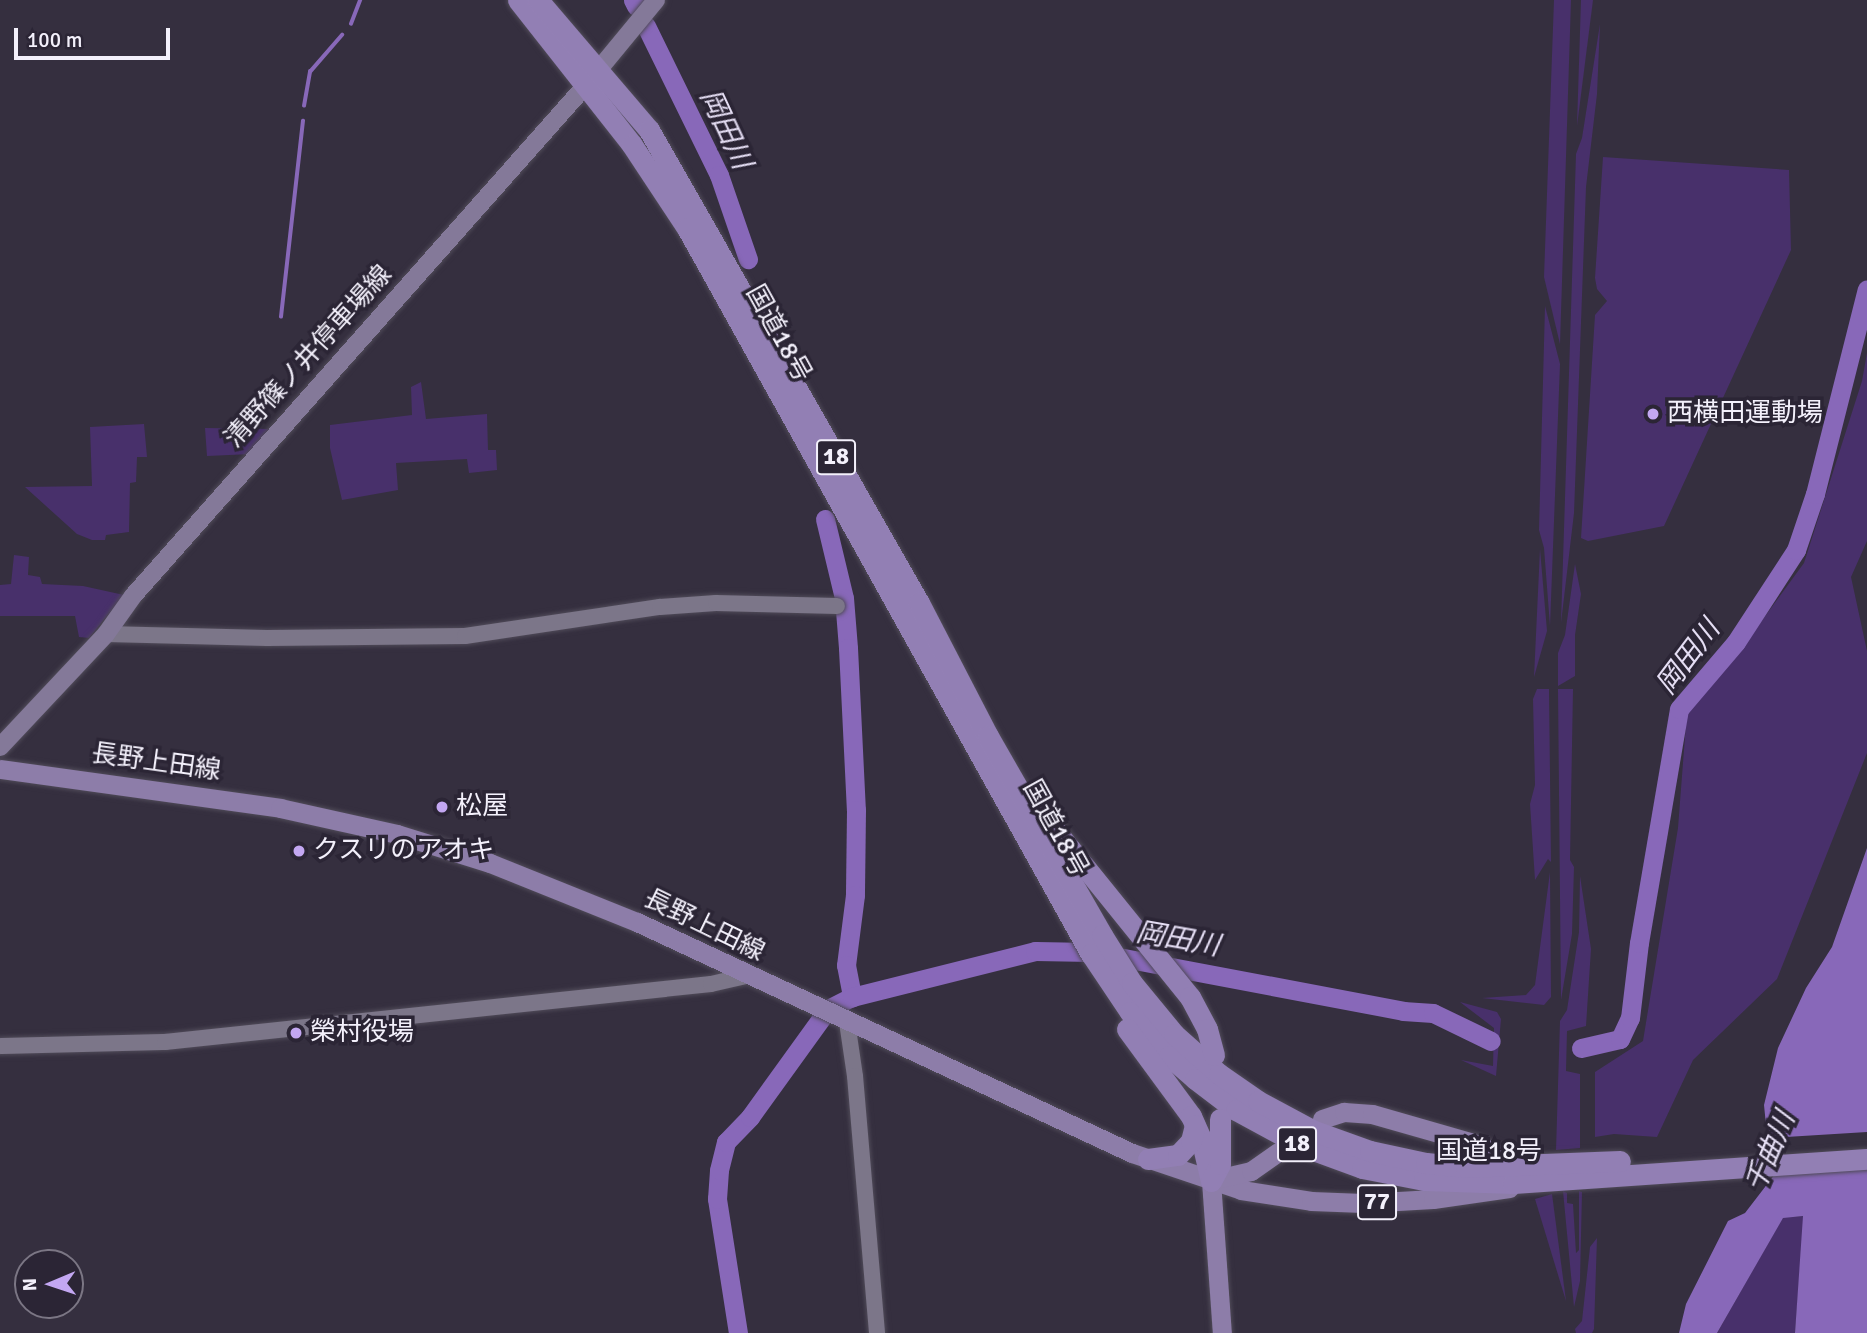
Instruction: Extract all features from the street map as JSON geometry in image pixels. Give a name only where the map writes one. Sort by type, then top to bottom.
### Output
[{"type":"highway","name":"国道18号","points":[[518,0],[592,77],[649,130],[919,603],[1009,789],[1132,984],[1174,1034],[1219,1074],[1258,1101],[1314,1131],[1370,1151],[1426,1163],[1548,1173],[1867,1159]]},
{"type":"highway","name":"国道18号","points":[[538,0],[592,77]]},
{"type":"highway","name":"国道18号","points":[[1009,789],[1038,880],[1100,980],[1181,1068],[1236,1110],[1288,1140],[1341,1161],[1402,1177],[1469,1183],[1548,1173],[1867,1144]]},
{"type":"highway","points":[[1009,789],[1144,940],[1183,989],[1202,1018],[1214,1055]]},
{"type":"highway","points":[[1100,980],[1195,1125],[1211,1181]]},
{"type":"highway","points":[[1211,1181],[1221,1156],[1220,1119]]},
{"type":"highway","points":[[1148,1158],[1178,1155],[1191,1141],[1195,1125]]},
{"type":"main road","name":"清野篠ノ井停車場線","points":[[0,747],[106,634],[133,596],[592,77],[656,0]]},
{"type":"main road","name":"長野上田線","points":[[0,769],[219,797],[397,834],[490,863],[576,895],[847,1022],[1148,1158],[1211,1181]]},
{"type":"main road","points":[[1322,1119],[1344,1112],[1372,1114],[1473,1143],[1548,1173]]},
{"type":"main road","points":[[1222,1333],[1211,1181],[1251,1171],[1278,1152]]},
{"type":"main road","name":"77","points":[[1211,1181],[1263,1195],[1363,1203],[1463,1196],[1548,1173]]},
{"type":"street","points":[[106,634],[267,638],[465,636],[660,607],[716,603],[837,606]]},
{"type":"street","points":[[0,1046],[165,1042],[711,984],[746,975]]},
{"type":"street","points":[[847,1022],[855,1076],[877,1333]]},
{"type":"shaded area","points":[[1554,0],[1571,0],[1560,344],[1544,277]]},
{"type":"shaded area","points":[[1581,0],[1593,0],[1577,126]]},
{"type":"shaded area","points":[[1600,24],[1597,94],[1586,187],[1574,513],[1561,623],[1576,154],[1582,138]]},
{"type":"shaded area","name":"西横田運動場","points":[[1603,157],[1789,170],[1791,250],[1664,526],[1588,541],[1581,538],[1595,315],[1607,301],[1597,289],[1595,278]]},
{"type":"shaded area","points":[[1545,306],[1560,364],[1550,626],[1544,548],[1539,530]]},
{"type":"shaded area","points":[[1867,353],[1867,541],[1851,577],[1867,651],[1867,753],[1777,979],[1693,1060],[1657,1137],[1614,1134],[1595,1137],[1595,1072],[1643,1041],[1678,828],[1687,711],[1736,656],[1804,563],[1862,381]]},
{"type":"shaded area","points":[[421,382],[426,419],[487,414],[488,450],[496,450],[497,470],[469,473],[467,459],[396,463],[398,490],[342,500],[330,448],[330,425],[412,415],[411,387]]},
{"type":"shaded area","points":[[144,424],[147,457],[137,457],[136,482],[130,483],[129,532],[106,535],[105,540],[92,540],[77,534],[25,487],[92,486],[90,427]]},
{"type":"shaded area","points":[[205,428],[273,429],[252,454],[207,456]]},
{"type":"shaded area","points":[[1540,549],[1547,631],[1534,677]]},
{"type":"shaded area","points":[[14,555],[29,557],[28,575],[40,577],[42,584],[83,586],[124,595],[89,638],[79,637],[75,616],[0,616],[0,585],[11,584]]},
{"type":"shaded area","points":[[1575,564],[1581,594],[1575,635],[1575,676],[1558,686],[1558,653],[1565,635]]},
{"type":"shaded area","points":[[1537,689],[1549,689],[1551,862],[1548,859],[1535,880],[1530,804],[1535,785],[1533,699]]},
{"type":"shaded area","points":[[1558,689],[1573,689],[1570,860],[1574,867],[1572,934],[1561,1000]]},
{"type":"shaded area","points":[[1867,848],[1867,1333],[1795,1333],[1803,1216],[1783,1218],[1717,1333],[1679,1333],[1686,1304],[1728,1221],[1745,1213],[1785,1161],[1766,1125],[1764,1105],[1778,1048],[1806,988],[1832,947]]},
{"type":"shaded area","points":[[1550,872],[1551,997],[1544,1005],[1482,998],[1526,995],[1535,985]]},
{"type":"shaded area","points":[[1580,876],[1591,949],[1586,1026],[1567,1031],[1566,1071],[1580,1074],[1580,1148],[1556,1150],[1560,1021],[1567,1010],[1579,932]]},
{"type":"shaded area","points":[[1460,1002],[1497,1012],[1501,1019],[1496,1076],[1461,1060],[1493,1066],[1494,1028]]},
{"type":"shaded area","points":[[1563,1191],[1567,1193],[1567,1203],[1573,1204],[1576,1253],[1579,1250],[1579,1191],[1582,1192],[1580,1281],[1574,1307]]},
{"type":"shaded area","points":[[1552,1194],[1566,1301],[1535,1199]]},
{"type":"shaded area","points":[[1804,1216],[1795,1333],[1717,1333],[1783,1217]]},
{"type":"shaded area","points":[[1597,1238],[1594,1329],[1592,1333],[1576,1333],[1575,1329],[1582,1321],[1590,1247]]},
{"type":"pier","points":[[1867,1132],[1867,1169],[1781,1160],[1769,1138]]},
{"type":"waterway","points":[[351,24],[360,0]]},
{"type":"waterway","name":"岡田川","points":[[633,0],[636,6]]},
{"type":"waterway","name":"岡田川","points":[[646,26],[719,175],[748,259]]},
{"type":"waterway","points":[[304,106],[310,72],[342,35]]},
{"type":"waterway","points":[[281,317],[303,121]]},
{"type":"waterway","name":"岡田川","points":[[1581,1048],[1620,1039],[1630,1018],[1639,943],[1679,709],[1736,642],[1796,550],[1815,494],[1867,289]]},
{"type":"waterway","name":"岡田川","points":[[825,519],[844,598],[848,648],[856,810],[855,895],[846,965],[852,997]]},
{"type":"waterway","name":"岡田川","points":[[738,1333],[717,1199],[719,1170],[726,1142],[750,1117],[828,1009],[852,997],[1035,951],[1092,952],[1403,1011],[1433,1013],[1491,1041]]},
{"type":"place","name":"西横田運動場","points":[[1653,414]]},
{"type":"place","name":"松屋","points":[[442,807]]},
{"type":"place","name":"クスリのアオキ","points":[[299,851]]},
{"type":"place","name":"榮村役場","points":[[296,1033]]},
{"type":"water label","name":"千曲川","points":[[1770,1152]]}]
